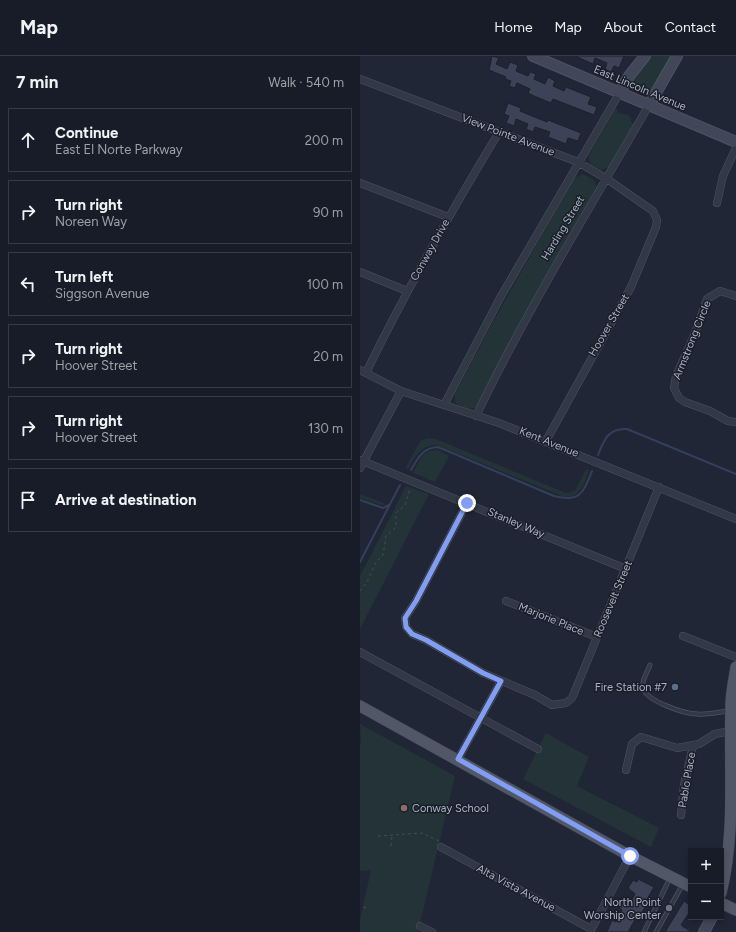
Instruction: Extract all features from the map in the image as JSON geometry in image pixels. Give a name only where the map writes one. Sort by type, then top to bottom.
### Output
[{"type":"main road","name":"East Lincoln Avenue","points":[[533,56],[736,142]]},
{"type":"main road","name":"Harding Street","points":[[620,92],[629,76],[645,56]]},
{"type":"main road","name":"Harding Street","points":[[650,105],[677,56]]},
{"type":"main road","points":[[724,884],[731,864],[735,832],[735,787],[731,710],[736,667]]},
{"type":"main road","points":[[360,706],[458,759],[630,856],[688,885]]},
{"type":"main road","points":[[724,904],[736,910]]},
{"type":"main road","points":[[704,932],[710,920]]},
{"type":"street","name":"View Pointe Avenue","points":[[360,79],[578,162],[649,207]]},
{"type":"street","name":"Harding Street","points":[[444,405],[500,298],[620,92]]},
{"type":"street","name":"Harding Street","points":[[476,416],[503,361],[550,274],[650,105]]},
{"type":"street","name":"Conway Drive","points":[[363,371],[448,217],[499,132]]},
{"type":"street","points":[[717,203],[723,176],[736,148]]},
{"type":"street","points":[[360,182],[448,217]]},
{"type":"street","name":"Hoover Street","points":[[546,441],[631,288],[656,227],[656,220],[653,211],[649,207]]},
{"type":"street","points":[[360,272],[407,291]]},
{"type":"street","name":"Armstrong Circle","points":[[736,296],[720,291],[707,298],[695,333],[676,376],[674,388],[679,398],[685,402],[710,411],[728,421],[736,422]]},
{"type":"street","name":"Kent Avenue","points":[[363,371],[401,391],[546,441],[736,519]]},
{"type":"street","points":[[361,463],[401,391]]},
{"type":"street","name":"Stanley Way","points":[[361,463],[413,481],[626,569]]},
{"type":"street","name":"Roosevelt Street","points":[[501,681],[535,695],[552,705],[560,705],[572,698],[659,487]]},
{"type":"street","points":[[458,759],[501,681],[483,673],[426,640],[415,636],[406,627],[405,618],[416,601],[467,503]]},
{"type":"street","name":"Marjorie Place","points":[[506,601],[597,637]]},
{"type":"street","points":[[683,636],[736,657]]},
{"type":"street","points":[[360,652],[538,749]]},
{"type":"street","points":[[626,770],[632,744],[641,737],[677,748],[693,746],[715,734],[731,730]]},
{"type":"street","name":"Pablo Place","points":[[681,815],[684,785],[693,746]]},
{"type":"street","name":"Alta Vista Avenue","points":[[440,844],[590,930]]},
{"type":"street","points":[[590,930],[630,856]]},
{"type":"street","points":[[420,926],[432,932]]},
{"type":"lane","points":[[650,665],[643,683],[643,688],[645,693],[655,700],[689,714],[731,710]]},
{"type":"lane","points":[[644,932],[671,877]]},
{"type":"lane","points":[[656,932],[688,885]]},
{"type":"path","points":[[360,591],[367,582],[376,562],[383,555],[386,536],[396,527],[396,512],[405,505],[413,481]]},
{"type":"path","points":[[378,836],[422,833],[440,844]]},
{"type":"path","points":[[391,846],[392,835]]},
{"type":"path","points":[[363,907],[367,908]]},
{"type":"shaded area","points":[[650,56],[674,56],[650,95],[634,89],[629,83]]},
{"type":"shaded area","points":[[616,107],[618,113],[629,115],[632,123],[634,124],[610,167],[601,170],[590,164],[588,157]]},
{"type":"shaded area","points":[[583,174],[594,180],[597,187],[477,407],[468,409],[460,406],[455,402],[455,394],[493,322],[574,178]]},
{"type":"shaded area","points":[[428,438],[436,439],[566,493],[575,491],[586,469],[589,470],[580,490],[573,496],[568,497],[562,496],[437,445],[432,445],[423,449],[414,459],[409,468],[405,469],[419,443]]},
{"type":"shaded area","points":[[438,450],[449,456],[435,482],[413,473],[419,460],[428,451]]},
{"type":"shaded area","points":[[406,486],[429,494],[360,629],[360,576]]},
{"type":"shaded area","points":[[360,494],[387,504],[382,505],[360,498]]},
{"type":"shaded area","name":"Conway School","points":[[360,724],[455,776],[418,932],[360,932],[360,920],[371,870],[360,871]]},
{"type":"shaded area","points":[[546,733],[589,757],[577,786],[659,828],[651,847],[523,779]]},
{"type":"building","points":[[492,56],[499,58],[496,64],[507,69],[510,62],[518,65],[516,71],[528,76],[530,72],[536,74],[534,79],[545,84],[548,77],[555,81],[553,86],[564,91],[566,87],[591,97],[588,104],[597,107],[594,115],[553,99],[551,103],[534,96],[528,93],[530,89],[517,83],[515,88],[509,86],[511,81],[505,79],[506,77],[489,70]]},
{"type":"building","points":[[575,56],[624,56],[619,68],[614,66],[611,72],[605,69],[607,63],[595,58],[593,64]]},
{"type":"building","points":[[508,103],[521,108],[520,111],[581,133],[578,141],[568,138],[566,144],[548,137],[550,132],[535,127],[533,132],[526,129],[528,124],[516,119],[514,126],[506,123],[509,116],[504,114]]},
{"type":"building","points":[[638,879],[654,887],[645,903],[647,904],[638,919],[636,918],[628,932],[607,932],[612,920],[616,922],[622,910],[619,908],[622,902],[629,906],[635,894],[628,888],[633,880],[637,882]]},
{"type":"building","points":[[684,901],[688,904],[688,914],[681,925],[691,932],[665,932]]},
{"type":"waterway","points":[[598,455],[602,444],[611,433],[621,429],[627,429],[736,474]]},
{"type":"waterway","points":[[411,470],[421,454],[428,449],[438,447],[554,496],[563,498],[575,497],[579,494],[586,485],[592,471]]},
{"type":"waterway","points":[[360,562],[400,485]]},
{"type":"waterway","points":[[360,500],[383,508],[389,505]]},
{"type":"place","name":"Fire Station #7","points":[[675,687]]},
{"type":"place","name":"Conway School","points":[[404,808]]},
{"type":"place","name":"North Point Worship Center","points":[[669,908]]},
{"type":"route","points":[[467,503],[416,601],[405,618],[406,627],[412,634],[426,640],[483,673],[501,681],[458,759],[630,856]]}]
